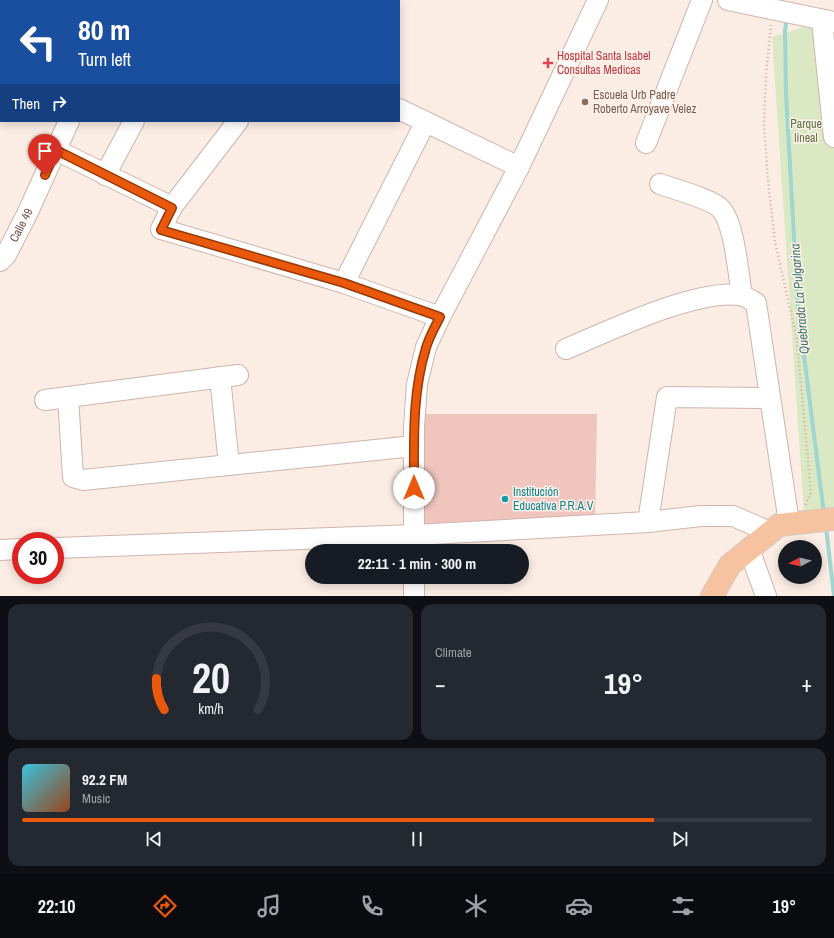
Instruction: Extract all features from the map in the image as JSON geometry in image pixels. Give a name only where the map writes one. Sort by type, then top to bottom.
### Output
[{"type":"main road","points":[[712,596],[730,566],[779,525],[834,519]]},
{"type":"street","points":[[414,543],[414,446],[417,384],[426,347],[440,317],[520,167],[598,0]]},
{"type":"street","points":[[646,143],[702,0]]},
{"type":"street","points":[[728,0],[774,11],[828,21],[834,137]]},
{"type":"street","points":[[400,110],[425,123],[520,167]]},
{"type":"street","name":"Calle 49","points":[[0,261],[10,249],[69,122]]},
{"type":"street","points":[[105,175],[133,122]]},
{"type":"street","points":[[237,122],[172,208],[161,230],[344,283],[440,317]]},
{"type":"street","points":[[344,283],[425,123]]},
{"type":"street","points":[[56,150],[172,208]]},
{"type":"street","points":[[660,184],[701,198],[720,208],[732,230],[742,295]]},
{"type":"street","points":[[566,349],[682,302],[727,294],[742,295],[756,302],[770,398],[797,522]]},
{"type":"street","points":[[46,400],[229,376],[229,465]]},
{"type":"street","points":[[68,397],[73,478],[83,480],[414,446]]},
{"type":"street","points":[[648,522],[667,397],[770,398]]},
{"type":"street","points":[[64,548],[414,543],[702,516],[733,516],[770,532]]},
{"type":"street","points":[[0,550],[12,549]]},
{"type":"street","points":[[749,549],[766,596]]},
{"type":"street","points":[[414,584],[414,596]]},
{"type":"path","points":[[774,11],[766,74],[764,124],[768,181],[775,242],[796,340],[811,493],[797,522]]},
{"type":"green space","name":"Parque lineal","points":[[822,21],[834,137],[834,509],[804,512],[772,37]]},
{"type":"building","name":"Institución Educativa P.R.A.V","points":[[415,414],[597,414],[595,525],[414,535]]},
{"type":"waterway","name":"Quebrada La Pulgarina","points":[[787,17],[785,31],[786,94],[798,308],[824,514]]},
{"type":"waterway","name":"Quebrada La Pulgarina","points":[[826,527],[834,596]]},
{"type":"place","name":"Hospital Santa Isabel Consultas Medicas","points":[[548,63]]},
{"type":"place","name":"Escuela Urb Padre Roberto Arroyave Velez","points":[[585,102]]},
{"type":"place","name":"Institución Educativa P.R.A.V","points":[[505,499]]},
{"type":"route","points":[[45,175],[56,150],[172,208],[161,230],[344,283],[440,317],[426,347],[417,384],[414,427],[414,488]]}]
